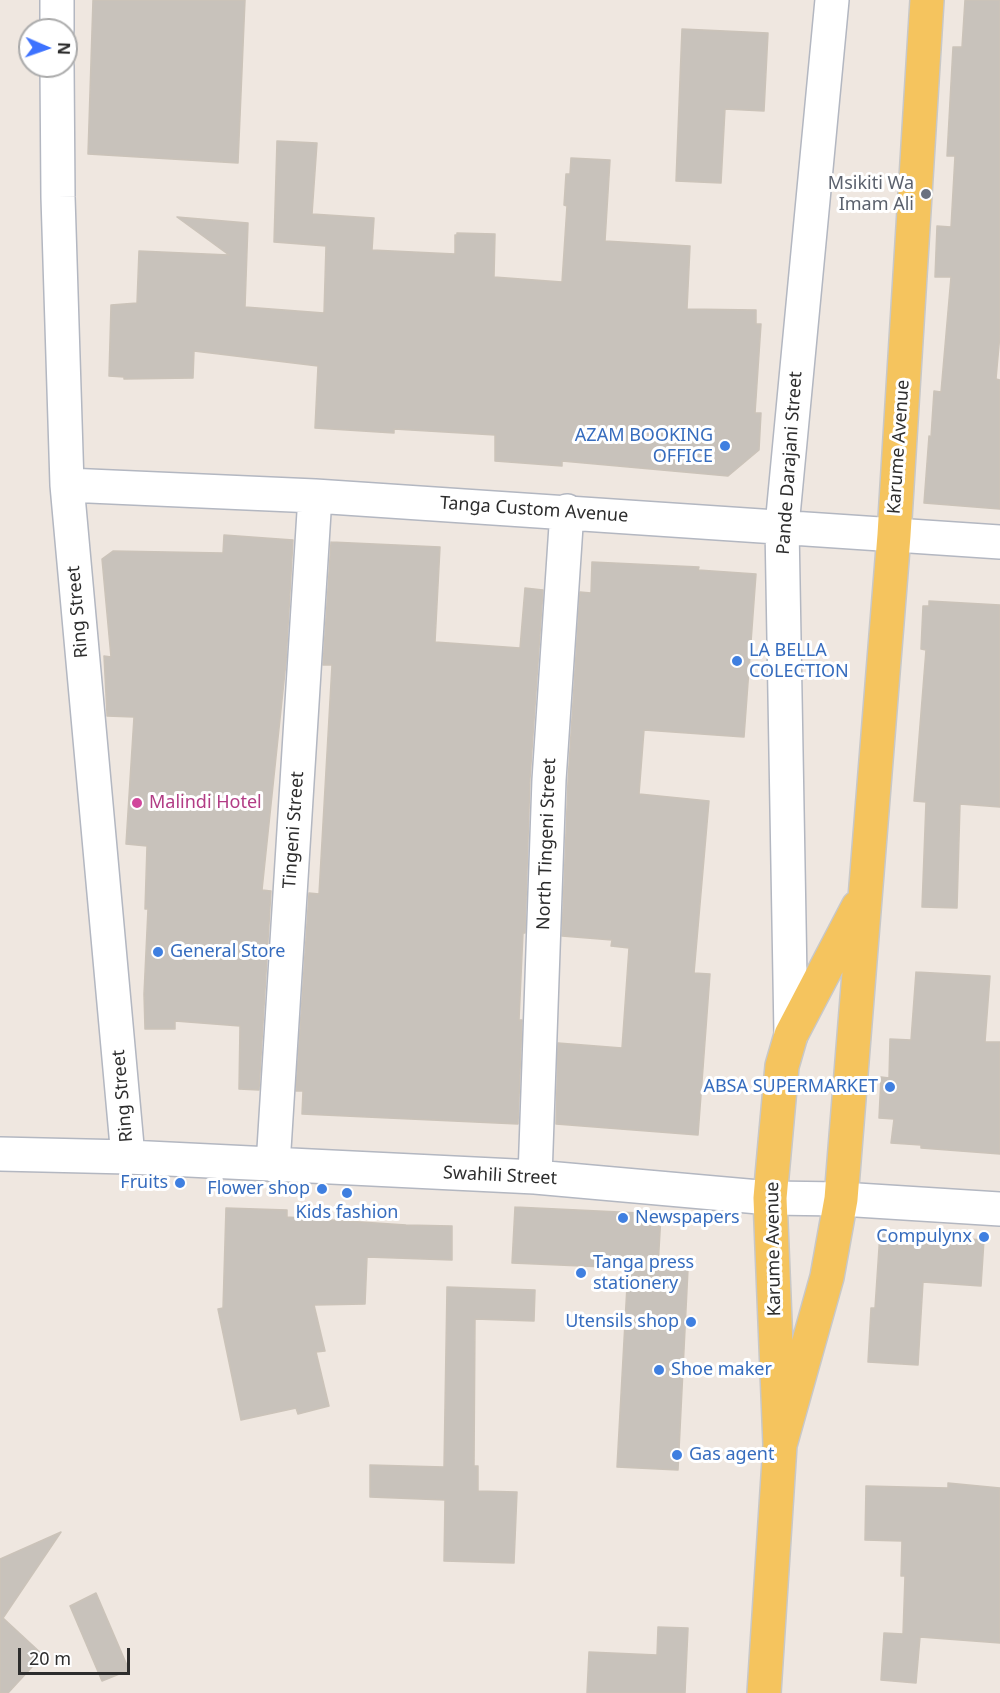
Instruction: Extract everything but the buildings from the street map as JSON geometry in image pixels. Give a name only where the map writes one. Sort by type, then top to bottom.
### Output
[{"type":"main road","name":"Karume Avenue","points":[[780,1445],[827,1277],[841,1199],[894,535],[927,0]]},
{"type":"main road","name":"Karume Avenue","points":[[764,1693],[780,1445],[770,1198],[782,1066],[791,1035],[865,893]]},
{"type":"street","points":[[57,0],[57,18]]},
{"type":"street","name":"Pande Darajani Street","points":[[791,1035],[782,526],[832,0]]},
{"type":"street","name":"Ring Street","points":[[57,78],[58,197],[67,485],[128,1157]]},
{"type":"street","name":"Tanga Custom Avenue","points":[[67,485],[315,496],[567,511],[1000,542]]},
{"type":"street","name":"Tingeni Street","points":[[273,1165],[315,496]]},
{"type":"street","name":"North Tingeni Street","points":[[535,1178],[549,780],[567,511]]},
{"type":"street","name":"Swahili Street","points":[[0,1154],[128,1157],[535,1178],[770,1198],[841,1199],[1000,1209]]},
{"type":"place","name":"Msikiti Wa Imam Ali","points":[[926,194]]},
{"type":"place","name":"AZAM BOOKING OFFICE","points":[[725,446]]},
{"type":"place","name":"LA BELLA COLECTION","points":[[737,661]]},
{"type":"place","name":"Malindi Hotel","points":[[137,803]]},
{"type":"place","name":"General Store","points":[[158,952]]},
{"type":"place","name":"ABSA SUPERMARKET","points":[[890,1087]]},
{"type":"place","name":"Fruits","points":[[180,1183]]},
{"type":"place","name":"Flower shop","points":[[322,1189]]},
{"type":"place","name":"Kids fashion","points":[[347,1193]]},
{"type":"place","name":"Newspapers","points":[[623,1218]]},
{"type":"place","name":"Compulynx","points":[[984,1237]]},
{"type":"place","name":"Tanga press stationery","points":[[581,1273]]},
{"type":"place","name":"Utensils shop","points":[[691,1322]]},
{"type":"place","name":"Shoe maker","points":[[659,1370]]},
{"type":"place","name":"Gas agent","points":[[677,1455]]}]
